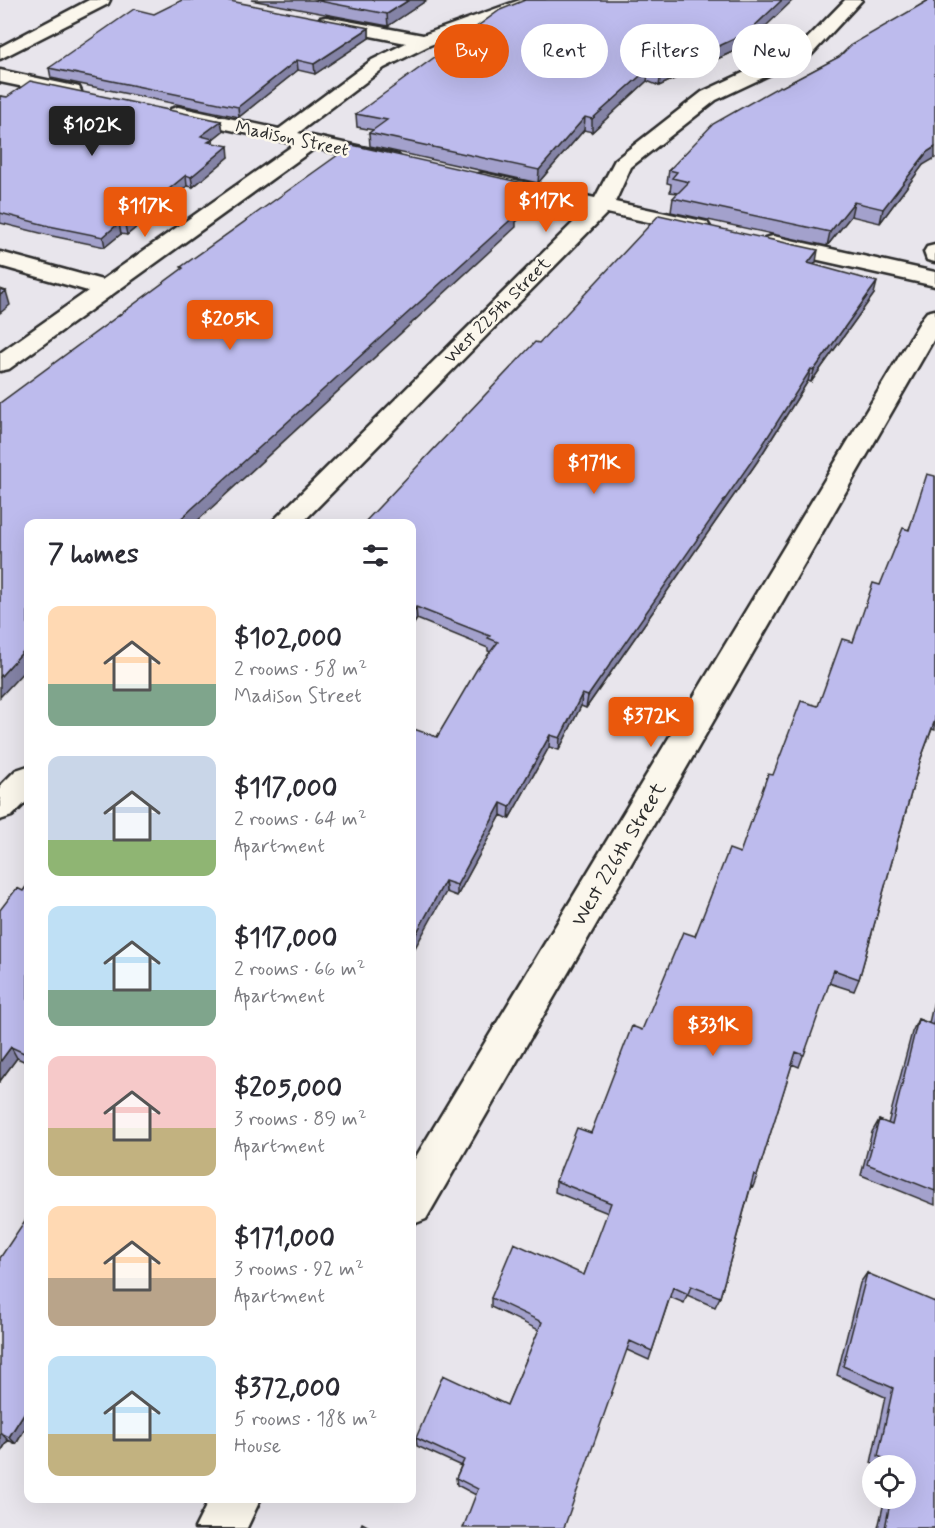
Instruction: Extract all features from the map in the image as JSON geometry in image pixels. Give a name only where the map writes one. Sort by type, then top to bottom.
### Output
[{"type":"street","points":[[0,54],[102,0]]},
{"type":"street","points":[[283,135],[378,64],[424,41],[536,0]]},
{"type":"street","name":"West 225th Street","points":[[289,519],[602,206],[622,164],[709,96],[805,51],[854,0]]},
{"type":"street","points":[[307,18],[424,41]]},
{"type":"street","points":[[0,76],[91,95]]},
{"type":"street","name":"Madison Street","points":[[159,109],[416,165]]},
{"type":"street","points":[[0,364],[311,142]]},
{"type":"street","points":[[462,175],[717,231]]},
{"type":"street","points":[[751,239],[935,279]]},
{"type":"street","points":[[0,259],[108,289]]},
{"type":"street","name":"West 226th Street","points":[[416,1196],[935,318]]},
{"type":"street","points":[[0,807],[24,782]]},
{"type":"street","points":[[220,1528],[234,1503]]},
{"type":"building","points":[[182,0],[225,0],[369,28],[314,64],[297,60],[238,107],[49,68],[134,9],[154,14]]},
{"type":"building","points":[[314,0],[409,0],[387,14]]},
{"type":"building","points":[[525,0],[782,0],[757,24],[732,24],[732,40],[720,46],[720,24],[620,24],[620,78],[638,78],[592,119],[585,117],[539,170],[369,133],[387,120],[356,114],[434,58],[434,78],[509,78],[509,24],[481,24],[500,10]]},
{"type":"building","points":[[929,0],[935,0],[935,147],[927,152],[883,209],[854,202],[830,232],[673,198],[689,182],[672,178],[677,172],[669,170],[713,124],[780,86],[799,78],[812,78],[812,71],[839,57],[851,45]]},
{"type":"building","points":[[30,81],[221,121],[201,136],[213,139],[208,142],[228,146],[191,177],[186,175],[125,225],[119,223],[103,237],[0,213],[0,96],[7,97]]},
{"type":"building","points":[[352,145],[527,184],[513,200],[523,203],[512,212],[517,214],[181,519],[24,519],[24,650],[0,677],[0,403],[183,268],[181,267]]},
{"type":"building","points":[[659,215],[818,250],[808,263],[877,282],[814,370],[811,369],[760,449],[588,696],[582,694],[560,738],[550,735],[510,807],[501,803],[457,885],[445,881],[416,934],[416,730],[437,737],[477,669],[498,642],[488,638],[490,636],[416,607],[416,519],[368,519],[535,342],[539,343]]},
{"type":"building","points":[[927,474],[935,476],[935,720],[920,761],[859,979],[834,970],[804,1055],[796,1052],[757,1176],[754,1174],[720,1297],[691,1286],[688,1294],[673,1287],[652,1351],[630,1341],[564,1528],[463,1528],[478,1489],[456,1478],[464,1460],[416,1438],[443,1375],[507,1405],[542,1322],[491,1298],[514,1243],[584,1275],[611,1203],[556,1181],[577,1128],[591,1133],[632,1026],[642,1030],[683,932],[695,936],[729,849],[740,853],[768,774],[773,775],[801,701],[818,706],[842,639],[853,642],[873,583],[880,585],[903,528],[909,530]]},
{"type":"building","points":[[17,888],[23,891],[24,1053],[11,1047],[0,1062],[0,910]]},
{"type":"building","points":[[935,1015],[935,1191],[867,1164],[879,1120],[892,1125],[918,1019],[933,1025]]},
{"type":"building","points":[[24,1222],[24,1413],[9,1437],[1,1433],[0,1435],[0,1258]]},
{"type":"building","points":[[867,1273],[935,1302],[935,1528],[885,1528],[889,1509],[916,1509],[916,1455],[878,1455],[893,1388],[843,1366]]},
{"type":"building","points":[[362,1523],[371,1528],[360,1528]]}]
